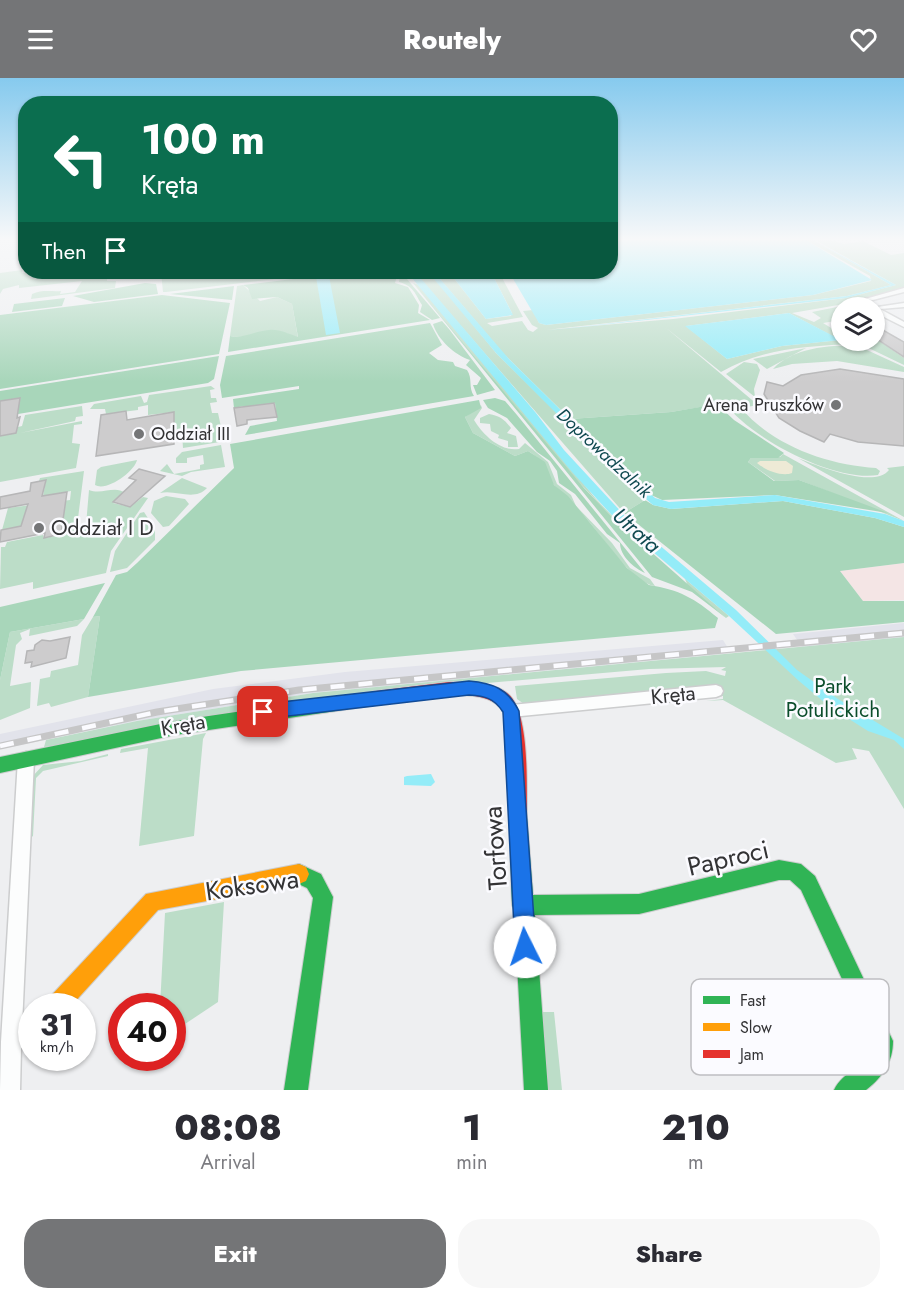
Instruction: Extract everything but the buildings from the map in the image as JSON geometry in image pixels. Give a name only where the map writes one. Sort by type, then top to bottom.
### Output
[{"type":"street","points":[[877,297],[904,290]]},
{"type":"street","points":[[885,307],[904,305]]},
{"type":"street","points":[[885,314],[904,325]]},
{"type":"street","name":"Kręta","points":[[0,765],[118,737],[282,708],[460,689],[481,688],[492,691],[503,699],[511,711],[716,691]]},
{"type":"street","name":"Torfowa","points":[[511,711],[536,1090]]},
{"type":"street","points":[[9,1090],[26,759]]},
{"type":"street","name":"Paproci","points":[[522,905],[639,904],[779,870],[794,871],[808,883],[853,979]]},
{"type":"street","name":"Koksowa","points":[[69,993],[153,901],[297,874],[305,875],[316,881],[322,897],[296,1090]]},
{"type":"street","points":[[11,1042],[18,1039]]},
{"type":"street","name":"Paproci","points":[[846,1090],[863,1075]]},
{"type":"shaded area","points":[[904,563],[904,600],[863,601],[840,571]]},
{"type":"shaded area","points":[[904,623],[904,637],[802,647],[793,634]]},
{"type":"shaded area","points":[[723,640],[731,653],[313,693],[137,721],[0,749],[0,734],[213,689],[345,672]]},
{"type":"green space","points":[[78,287],[115,287],[31,299],[32,294],[40,292],[61,291],[60,294],[75,292]]},
{"type":"green space","points":[[122,287],[157,287],[158,294],[94,302],[73,296]]},
{"type":"green space","points":[[163,287],[204,287],[163,292]]},
{"type":"green space","points":[[224,287],[234,287],[232,300],[170,294]]},
{"type":"green space","points":[[237,287],[245,287],[260,301],[277,297],[292,304],[298,338],[277,332],[230,336]]},
{"type":"green space","points":[[408,287],[419,305],[418,313],[430,320],[228,352],[230,336],[273,330],[298,337],[292,304],[277,297],[252,299],[248,288]]},
{"type":"green space","points":[[414,287],[440,318],[432,320],[420,312],[422,305],[411,288]]},
{"type":"green space","points":[[416,287],[421,287],[596,499],[620,524],[729,616],[726,618],[688,586],[685,579],[615,520],[570,473]]},
{"type":"green space","points":[[416,287],[584,488],[615,520],[726,618],[692,592],[652,577]]},
{"type":"green space","points":[[427,287],[443,287],[496,353],[645,500],[624,513]]},
{"type":"green space","points":[[447,287],[461,287],[486,319],[511,316],[512,313],[499,287],[507,287],[523,317],[487,323],[492,326],[522,321],[528,330],[533,332],[538,328],[532,325],[523,311],[533,310],[539,323],[546,325],[813,295],[845,287],[882,287],[847,296],[546,330],[673,319],[831,300],[831,306],[792,313],[814,322],[821,318],[812,312],[831,308],[831,322],[823,323],[831,328],[831,335],[789,313],[686,326],[727,359],[782,346],[831,341],[831,345],[803,347],[769,353],[721,372],[665,327],[758,405],[741,408],[769,433],[785,443],[821,458],[876,468],[880,471],[878,475],[839,472],[794,455],[753,430],[725,403],[671,412],[570,419],[503,353]]},
{"type":"green space","points":[[887,287],[904,288],[870,297],[850,297]]},
{"type":"green space","points":[[162,295],[230,303],[219,354],[0,389],[0,315]]},
{"type":"green space","points":[[65,298],[62,306],[12,312],[14,304]]},
{"type":"green space","points":[[442,321],[495,390],[477,395],[473,385],[477,385],[481,378],[466,365],[470,360],[453,351],[439,336],[433,324]]},
{"type":"green space","points":[[430,323],[442,345],[429,353],[438,360],[453,362],[455,366],[467,370],[474,396],[245,435],[250,426],[277,421],[275,403],[245,410],[244,406],[234,408],[233,399],[299,389],[299,386],[222,398],[220,385],[226,356]]},
{"type":"green space","points":[[885,345],[904,358],[904,365],[875,351],[885,351]]},
{"type":"green space","points":[[831,347],[831,351],[869,351],[904,367],[904,372],[837,361],[792,364],[773,369],[791,356]]},
{"type":"green space","points":[[806,348],[767,369],[753,359]]},
{"type":"green space","points":[[219,356],[214,379],[208,383],[18,414],[19,398],[0,401],[0,391]]},
{"type":"green space","points":[[744,362],[757,364],[760,370],[754,389],[755,397],[726,374]]},
{"type":"green space","points":[[211,386],[215,389],[210,390],[211,398],[216,398],[217,402],[210,403],[212,413],[218,413],[223,436],[220,442],[183,448],[182,433],[164,433],[165,420],[174,419],[174,412],[148,415],[148,405],[138,407],[138,410],[106,414],[105,409],[90,409],[94,404],[141,396],[144,403],[147,402],[149,395]]},
{"type":"green space","points":[[495,398],[505,401],[517,415],[645,573],[628,561],[622,552],[620,543],[607,534],[575,494],[559,483],[557,471],[550,461],[537,452],[507,418],[488,408],[483,400]]},
{"type":"green space","points":[[479,400],[481,408],[465,417],[473,433],[515,456],[528,451],[545,462],[554,485],[568,496],[627,568],[649,585],[678,592],[701,605],[718,618],[715,628],[241,671],[88,697],[100,616],[93,617],[116,575],[127,572],[137,563],[234,468],[230,444]]},
{"type":"green space","points":[[717,404],[734,420],[784,453],[778,458],[751,458],[748,462],[774,481],[799,480],[888,513],[775,495],[662,500],[647,493],[570,419],[671,412]]},
{"type":"green space","points":[[481,405],[482,408],[474,420],[482,431],[493,441],[506,448],[519,449],[525,443],[548,462],[557,484],[571,495],[576,506],[612,543],[630,568],[650,579],[655,586],[646,583],[626,567],[581,512],[555,486],[535,455],[528,451],[515,456],[473,433],[465,417]]},
{"type":"green space","points":[[82,406],[83,416],[76,417],[75,421],[20,433],[82,421],[82,424],[74,425],[72,443],[80,444],[76,468],[0,482],[0,436],[16,433],[18,427],[22,426],[25,415]]},
{"type":"green space","points":[[489,414],[504,420],[511,428],[507,433],[516,436],[518,447],[508,447],[508,441],[498,438],[499,435],[491,431],[490,424],[480,423],[480,418]]},
{"type":"green space","points":[[221,445],[225,467],[191,472],[182,476],[160,471],[167,464],[174,474],[200,469],[200,465],[204,464],[203,455],[187,458],[187,463],[176,463],[176,458],[182,452]]},
{"type":"green space","points":[[783,454],[904,521],[799,480],[775,481],[748,462],[751,458],[780,457]]},
{"type":"green space","points":[[798,458],[859,477],[882,475],[889,470],[887,468],[904,466],[904,517]]},
{"type":"green space","points":[[137,460],[131,470],[120,479],[106,486],[95,485],[97,470],[101,467]]},
{"type":"green space","points":[[84,471],[77,526],[86,525],[89,490],[121,491],[125,493],[113,503],[130,507],[143,497],[148,498],[111,551],[106,573],[33,589],[33,582],[0,589],[1,547],[5,547],[7,542],[43,535],[44,538],[61,535],[67,525],[63,525],[64,511],[47,521],[2,530],[8,508],[70,500],[71,491],[43,496],[46,480],[39,481],[40,478]]},
{"type":"green space","points":[[182,478],[207,488],[191,495],[160,493]]},
{"type":"green space","points":[[166,496],[185,499],[189,504],[169,526],[163,527],[151,513],[154,501]]},
{"type":"green space","points":[[645,500],[653,505],[671,509],[783,501],[875,518],[904,527],[904,563],[840,571],[863,601],[904,601],[904,622],[776,634],[624,513]]},
{"type":"green space","points":[[144,512],[155,529],[155,540],[127,568],[110,572],[115,551],[140,513]]},
{"type":"green space","points":[[105,583],[84,619],[10,632],[0,680],[0,607]]},
{"type":"green space","points":[[100,616],[88,697],[51,707],[49,703],[37,706],[40,679],[50,677],[51,671],[78,665],[82,635],[93,617]]},
{"type":"green space","points":[[84,619],[77,626],[29,636],[30,629],[20,633],[22,639],[16,645],[10,686],[31,682],[30,708],[0,720],[0,680],[10,632]]},
{"type":"green space","name":"Park Potulickich","points":[[904,637],[904,809],[869,751],[852,748],[857,759],[836,763],[723,700],[706,701],[723,699],[723,696],[524,704],[517,699],[515,686],[706,671],[725,676],[726,671],[721,670],[726,667],[649,669],[464,685],[44,747],[46,740],[137,721],[313,693]]},
{"type":"green space","points":[[206,733],[203,739],[194,836],[139,846],[148,748],[120,753],[121,749]]},
{"type":"green space","points":[[108,754],[108,756],[43,771],[36,778],[33,836],[29,839],[32,777],[43,765],[81,761]]},
{"type":"green space","points":[[224,902],[218,1002],[186,1023],[186,993],[161,993],[165,913]]},
{"type":"green space","points":[[538,1012],[554,1012],[562,1090],[544,1090]]},
{"type":"sand","points":[[786,461],[793,466],[792,473],[774,472],[757,463]]},
{"type":"water","points":[[318,287],[331,287],[340,333],[326,335]]},
{"type":"water","name":"Utrata","points":[[420,287],[428,287],[536,413],[564,450],[625,516],[736,610],[797,670],[838,699],[904,739],[904,749],[894,740],[868,731],[830,707],[729,616],[620,524],[572,472]]},
{"type":"water","name":"Doprowadzalnik","points":[[441,287],[447,287],[509,359],[585,434],[655,498],[669,502],[775,495],[885,514],[904,521],[904,527],[875,518],[783,501],[671,509],[653,505],[621,478],[496,353]]},
{"type":"water","points":[[461,287],[499,287],[513,315],[486,319]]},
{"type":"water","points":[[518,287],[844,287],[813,295],[546,325],[539,323]]},
{"type":"water","points":[[882,287],[887,287],[850,297],[838,297]]},
{"type":"water","points":[[831,298],[831,300],[545,331]]},
{"type":"water","points":[[789,313],[831,335],[831,341],[782,346],[727,359],[685,326]]},
{"type":"water","points":[[431,774],[435,782],[431,786],[404,785],[404,777]]},
{"type":"railway","points":[[0,746],[157,712],[299,690],[904,633]]},
{"type":"traffic: fast","points":[[0,765],[175,728],[376,698]]},
{"type":"traffic: fast","points":[[518,818],[536,1090]]},
{"type":"traffic: fast","points":[[522,905],[639,904],[779,870],[794,871],[808,883],[853,979]]},
{"type":"traffic: fast","points":[[296,1090],[323,897],[314,881],[299,874]]},
{"type":"traffic: fast","points":[[846,1090],[866,1075]]},
{"type":"traffic: slow","points":[[69,993],[153,901],[299,874]]},
{"type":"traffic: jam","points":[[376,698],[449,689],[487,691],[501,697],[510,708],[514,729],[518,818]]},
{"type":"place","name":"Arena Pruszków","points":[[836,405]]},
{"type":"place","name":"Oddział III","points":[[139,434]]},
{"type":"place","name":"Oddział I D","points":[[39,528]]},
{"type":"route","points":[[263,712],[469,688],[488,690],[503,699],[511,711],[525,947]]}]
